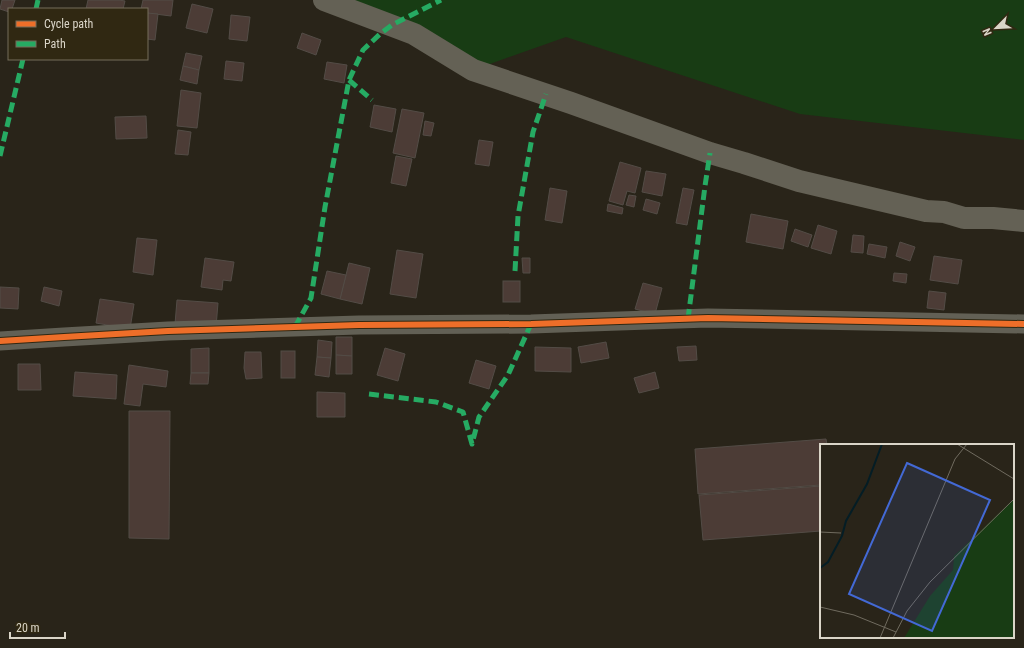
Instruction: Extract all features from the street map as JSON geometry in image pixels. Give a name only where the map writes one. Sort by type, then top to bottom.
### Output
[{"type":"main road","points":[[324,0],[414,34],[473,70],[566,101],[710,154],[744,163],[799,181],[926,211],[944,212],[964,218],[993,218],[1024,221]]},
{"type":"street","points":[[0,341],[168,331],[359,325],[517,324],[695,319],[1024,324]]},
{"type":"green space","points":[[324,0],[1024,0],[1024,140],[800,114],[566,37],[473,70]]},
{"type":"building","points":[[2,0],[15,0],[12,8],[8,8],[8,12],[0,9]]},
{"type":"building","points":[[88,0],[125,1],[123,8],[86,8]]},
{"type":"building","points":[[143,0],[173,0],[171,16],[148,13],[148,8],[141,8]]},
{"type":"building","points":[[192,4],[213,9],[207,33],[186,28]]},
{"type":"building","points":[[148,13],[158,14],[155,40],[148,39]]},
{"type":"building","points":[[231,15],[250,17],[247,41],[229,39]]},
{"type":"building","points":[[302,33],[321,40],[316,55],[297,48]]},
{"type":"building","points":[[186,53],[202,56],[199,70],[183,66]]},
{"type":"building","points":[[226,61],[244,63],[242,81],[224,79]]},
{"type":"building","points":[[327,62],[347,65],[344,83],[324,79]]},
{"type":"building","points":[[183,66],[199,70],[197,84],[180,80]]},
{"type":"building","points":[[181,90],[201,93],[197,128],[177,126]]},
{"type":"building","points":[[374,105],[396,109],[392,132],[370,127]]},
{"type":"building","points":[[402,109],[424,113],[415,158],[393,153]]},
{"type":"building","points":[[146,116],[147,138],[116,139],[115,117]]},
{"type":"building","points":[[425,121],[434,123],[431,136],[423,135]]},
{"type":"building","points":[[178,130],[191,132],[188,155],[175,154]]},
{"type":"building","points":[[479,140],[493,142],[489,166],[475,164]]},
{"type":"building","points":[[396,156],[412,159],[406,186],[391,183]]},
{"type":"building","points":[[620,162],[641,168],[635,193],[627,191],[623,205],[609,201]]},
{"type":"building","points":[[646,171],[666,174],[662,196],[642,192]]},
{"type":"building","points":[[550,188],[567,191],[562,223],[545,220]]},
{"type":"building","points":[[683,188],[694,190],[687,225],[676,223]]},
{"type":"building","points":[[629,195],[636,196],[634,207],[626,205]]},
{"type":"building","points":[[646,199],[660,203],[657,214],[643,210]]},
{"type":"building","points":[[608,204],[623,208],[622,214],[607,211]]},
{"type":"building","points":[[751,214],[788,221],[783,249],[746,242]]},
{"type":"building","points":[[818,225],[837,231],[831,254],[811,248]]},
{"type":"building","points":[[795,229],[812,235],[808,247],[791,241]]},
{"type":"building","points":[[853,235],[864,236],[863,253],[851,252]]},
{"type":"building","points":[[137,238],[157,240],[153,275],[133,272]]},
{"type":"building","points":[[900,242],[915,247],[910,261],[896,256]]},
{"type":"building","points":[[869,244],[887,247],[885,258],[867,254]]},
{"type":"building","points":[[397,250],[423,254],[416,298],[390,294]]},
{"type":"building","points":[[934,256],[962,260],[958,284],[930,280]]},
{"type":"building","points":[[205,258],[234,262],[231,281],[223,280],[222,290],[201,287]]},
{"type":"building","points":[[522,258],[530,258],[530,273],[523,273]]},
{"type":"building","points":[[349,263],[370,268],[362,304],[340,299]]},
{"type":"building","points":[[327,271],[346,275],[340,299],[321,294]]},
{"type":"building","points":[[894,273],[907,274],[906,283],[893,281]]},
{"type":"building","points":[[503,281],[520,281],[520,302],[503,302]]},
{"type":"building","points":[[643,283],[662,288],[655,314],[635,309]]},
{"type":"building","points":[[0,287],[19,288],[18,309],[0,308]]},
{"type":"building","points":[[44,287],[62,291],[59,306],[41,301]]},
{"type":"building","points":[[929,291],[946,293],[944,310],[927,308]]},
{"type":"building","points":[[100,299],[134,304],[130,329],[96,323]]},
{"type":"building","points":[[177,300],[218,303],[216,327],[175,324]]},
{"type":"building","points":[[336,337],[352,337],[352,356],[336,355]]},
{"type":"building","points":[[318,340],[332,342],[331,358],[317,357]]},
{"type":"building","points":[[606,342],[609,358],[581,363],[578,347]]},
{"type":"building","points":[[696,346],[697,360],[679,361],[677,347]]},
{"type":"building","points":[[535,347],[571,348],[571,372],[535,371]]},
{"type":"building","points":[[209,348],[209,373],[191,373],[191,349]]},
{"type":"building","points":[[385,348],[405,354],[398,381],[377,375]]},
{"type":"building","points":[[281,351],[295,351],[295,378],[281,378]]},
{"type":"building","points":[[245,352],[261,352],[262,378],[246,379],[244,368]]},
{"type":"building","points":[[336,355],[352,356],[352,374],[336,374]]},
{"type":"building","points":[[317,357],[331,358],[329,377],[315,375]]},
{"type":"building","points":[[476,360],[496,366],[489,389],[469,383]]},
{"type":"building","points":[[18,364],[40,364],[41,390],[18,390]]},
{"type":"building","points":[[129,365],[168,371],[166,387],[143,384],[140,406],[124,404]]},
{"type":"building","points":[[75,372],[117,375],[116,399],[73,396]]},
{"type":"building","points":[[655,372],[659,388],[639,393],[634,378]]},
{"type":"building","points":[[191,373],[209,373],[208,384],[190,384]]},
{"type":"building","points":[[317,392],[345,393],[345,417],[317,417]]},
{"type":"building","points":[[129,411],[170,411],[169,539],[129,538]]},
{"type":"building","points":[[826,439],[827,444],[820,444],[820,485],[698,494],[695,449]]},
{"type":"building","points":[[820,486],[820,531],[703,540],[699,495]]},
{"type":"marked path","points":[[36,8],[38,0]]},
{"type":"marked path","points":[[295,327],[311,298],[325,207],[349,80],[363,50],[380,34],[392,25],[441,0]]},
{"type":"marked path","points":[[0,156],[23,60]]},
{"type":"marked path","points":[[349,80],[372,100]]},
{"type":"marked path","points":[[515,271],[518,216],[533,132],[546,94]]},
{"type":"marked path","points":[[688,319],[710,153]]},
{"type":"marked path","points":[[369,394],[436,402],[463,412],[472,444],[479,417],[508,375],[531,324]]},
{"type":"cycle path","points":[[0,341],[168,331],[359,325],[531,324],[708,318],[1024,324]]}]
